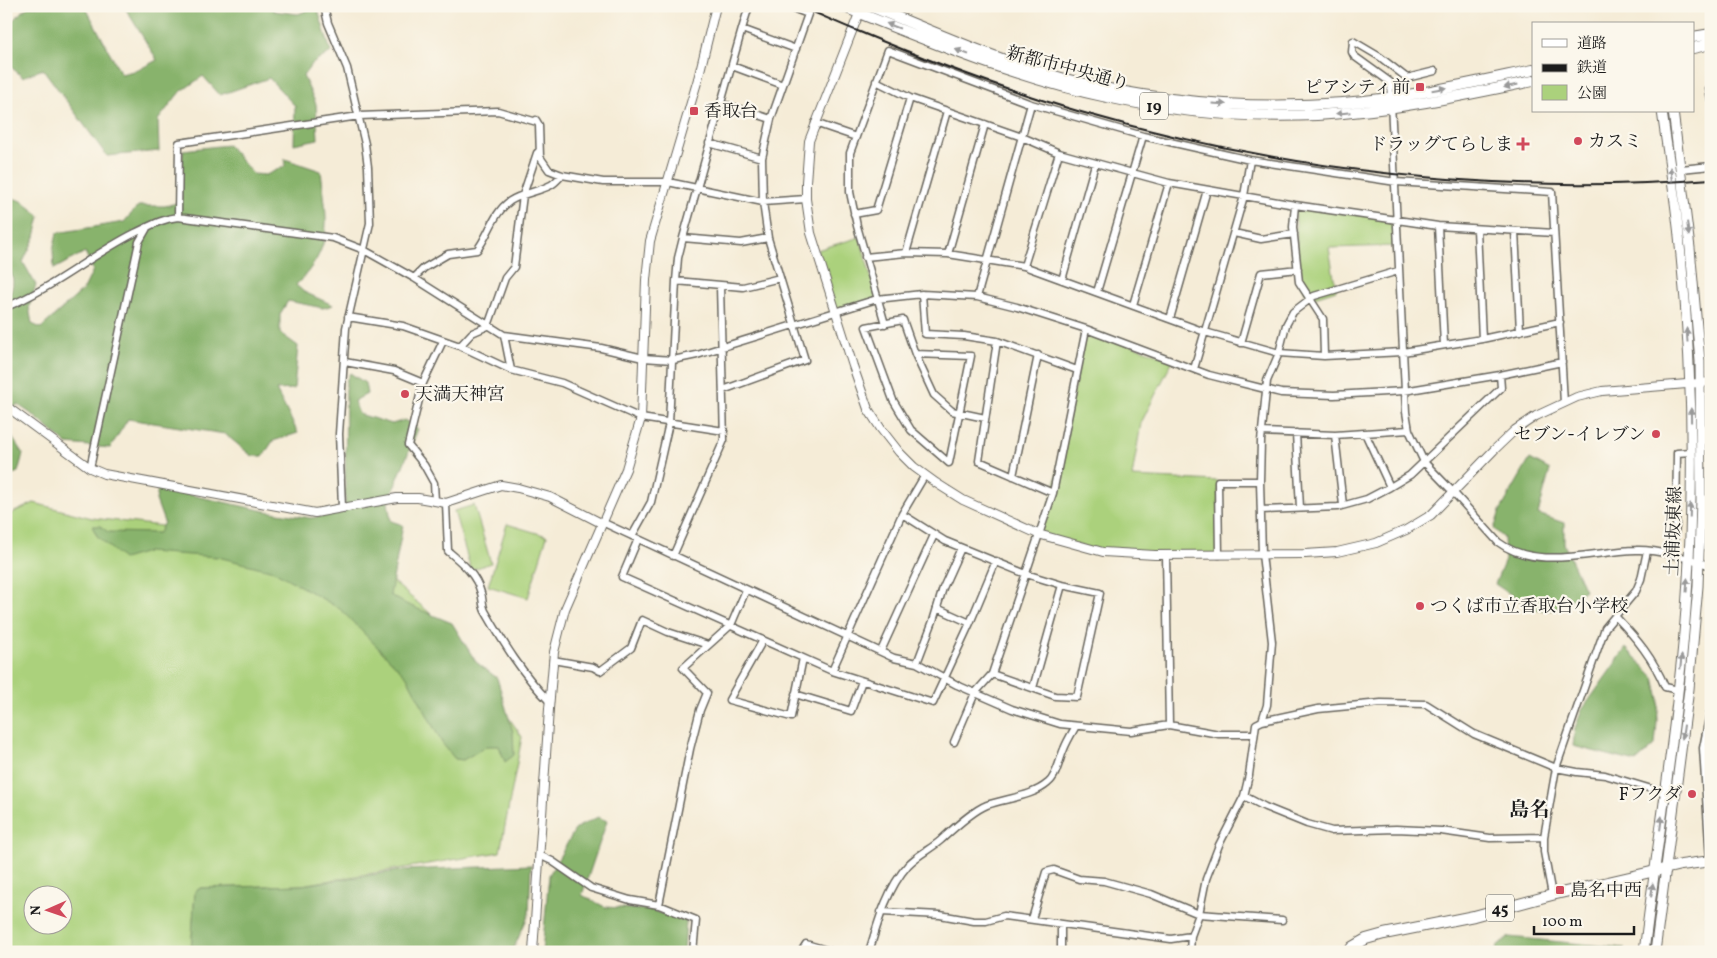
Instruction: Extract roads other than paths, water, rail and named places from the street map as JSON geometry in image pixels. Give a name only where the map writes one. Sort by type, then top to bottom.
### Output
[{"type":"main road","name":"新都市中央通り","points":[[842,6],[860,10],[994,64],[1060,86],[1144,104],[1222,113],[1292,116],[1341,113],[1532,70]]},
{"type":"main road","name":"新都市中央通り","points":[[870,6],[994,55],[1063,78],[1107,89],[1189,101],[1257,105],[1391,102],[1532,81]]},
{"type":"main road","points":[[1694,37],[1711,34]]},
{"type":"main road","points":[[1694,48],[1711,44]]},
{"type":"main road","name":"土浦坂東線","points":[[1644,952],[1678,690],[1689,558],[1690,384],[1680,245],[1662,112]]},
{"type":"main road","name":"土浦坂東線","points":[[1655,952],[1689,690],[1699,562],[1701,500],[1700,383],[1690,248],[1673,112]]},
{"type":"main road","name":"45","points":[[1349,952],[1358,943],[1375,936],[1474,916],[1666,868],[1710,861]]},
{"type":"street","points":[[324,6],[328,23],[347,68],[359,116],[368,167],[370,223],[346,328],[339,434],[342,507]]},
{"type":"street","points":[[534,952],[549,702],[554,660],[564,609],[626,469],[641,418],[650,241],[698,78],[716,6]]},
{"type":"street","points":[[749,6],[678,258],[669,423],[651,502],[635,538],[622,577],[832,671],[933,703],[996,561]]},
{"type":"street","points":[[723,390],[805,360],[768,238],[763,202],[762,158],[771,119],[808,14],[787,6]]},
{"type":"street","points":[[860,10],[809,141],[806,200],[811,233],[868,409],[881,429],[900,452],[925,475],[963,500],[1038,534],[1103,552],[1166,555],[1337,552],[1376,544],[1432,515],[1515,430],[1536,416],[1577,397],[1602,390],[1711,382]]},
{"type":"street","points":[[742,28],[796,49]]},
{"type":"street","points":[[1435,72],[1407,78],[1380,57],[1353,41],[1352,52],[1354,56],[1390,82],[1404,391],[1409,430],[1424,462],[1454,492],[1498,542],[1506,548],[1520,553],[1557,558],[1638,549],[1689,558],[1711,566]]},
{"type":"street","points":[[884,324],[854,214],[850,192],[850,153],[888,50],[1031,104],[1143,136],[1250,160],[1396,182],[1552,192],[1564,403]]},
{"type":"street","points":[[732,66],[783,85]]},
{"type":"street","points":[[876,81],[910,98],[1022,137],[1059,153],[1168,183],[1295,205],[1438,226],[1554,233]]},
{"type":"street","points":[[1711,86],[1709,89],[1711,100]]},
{"type":"street","points":[[854,214],[876,210],[910,98]]},
{"type":"street","points":[[721,103],[771,119]]},
{"type":"street","points":[[977,298],[986,260],[1031,104]]},
{"type":"street","points":[[178,217],[177,162],[179,144],[359,116],[498,111],[536,121],[540,157],[549,170],[562,175],[604,182],[668,182],[763,202],[806,200]]},
{"type":"street","points":[[906,253],[947,111]]},
{"type":"street","points":[[815,123],[856,137]]},
{"type":"street","points":[[948,254],[985,124]]},
{"type":"street","points":[[1097,292],[1143,136]]},
{"type":"street","points":[[709,143],[762,158]]},
{"type":"street","points":[[460,346],[472,333],[488,326],[505,278],[514,268],[523,195],[537,153],[540,150]]},
{"type":"street","points":[[1024,266],[1059,153]]},
{"type":"street","points":[[1194,369],[1244,196],[1250,160]]},
{"type":"street","points":[[1062,280],[1095,164]]},
{"type":"street","points":[[1681,169],[1711,166]]},
{"type":"street","points":[[414,278],[424,268],[448,254],[477,250],[482,244],[489,227],[509,202],[551,185],[562,175]]},
{"type":"street","points":[[1133,305],[1168,183]]},
{"type":"street","points":[[1170,319],[1207,190]]},
{"type":"street","points":[[1295,205],[1293,227],[1299,282],[1323,319],[1324,356]]},
{"type":"street","points":[[6,307],[24,300],[108,246],[165,218],[178,217],[333,238],[364,250],[414,278],[504,335],[601,348],[643,358],[673,360],[722,348],[877,299],[922,294],[977,298],[1017,307],[1086,329],[1210,375],[1281,393],[1334,395],[1404,391],[1500,375],[1562,362]]},
{"type":"street","points":[[1438,226],[1444,345]]},
{"type":"street","points":[[90,468],[139,242],[148,227]]},
{"type":"street","points":[[1477,229],[1482,338]]},
{"type":"street","points":[[1515,231],[1520,331]]},
{"type":"street","points":[[1234,233],[1261,239],[1294,234]]},
{"type":"street","points":[[683,238],[741,243],[768,238]]},
{"type":"street","points":[[865,257],[906,253],[948,254],[1024,266],[1205,332],[1279,353],[1324,356],[1403,352],[1560,322]]},
{"type":"street","points":[[1241,343],[1261,273],[1298,269]]},
{"type":"street","points":[[1262,721],[1267,706],[1272,642],[1262,554],[1260,481],[1265,390],[1279,353],[1286,326],[1293,312],[1314,296],[1398,271]]},
{"type":"street","points":[[676,281],[743,288],[780,278]]},
{"type":"street","points":[[673,556],[724,440],[720,286]]},
{"type":"street","points":[[922,294],[925,334],[964,336],[997,341],[1077,370]]},
{"type":"street","points":[[348,318],[403,326],[460,346],[511,370],[562,383],[641,418],[724,432]]},
{"type":"street","points":[[915,354],[971,356],[960,413],[949,463],[911,430],[893,400],[866,327],[903,320],[915,354],[934,395],[952,411],[960,413],[986,418]]},
{"type":"street","points":[[954,742],[975,693],[992,674],[1053,493],[1086,329]]},
{"type":"street","points":[[504,335],[511,370]]},
{"type":"street","points":[[435,501],[434,483],[424,465],[408,445],[423,383],[443,341]]},
{"type":"street","points":[[997,341],[979,461],[1053,493]]},
{"type":"street","points":[[1013,476],[1038,355]]},
{"type":"street","points":[[345,362],[394,371],[423,383]]},
{"type":"street","points":[[1261,510],[1343,505],[1367,498],[1390,487],[1410,475],[1501,388],[1500,375]]},
{"type":"street","points":[[6,406],[90,468],[104,474],[315,513],[397,498],[418,498],[446,503],[501,485],[518,488],[550,498],[894,658],[917,663],[975,693],[1038,718],[1076,726],[1131,730],[1169,725],[1219,734],[1254,734]]},
{"type":"street","points":[[1262,432],[1335,435],[1409,430]]},
{"type":"street","points":[[1296,433],[1300,508]]},
{"type":"street","points":[[1365,433],[1390,487]]},
{"type":"street","points":[[1335,435],[1343,505]]},
{"type":"street","points":[[1672,556],[1676,526],[1677,453],[1691,452]]},
{"type":"street","points":[[832,671],[902,514],[925,475]]},
{"type":"street","points":[[1218,555],[1218,481],[1260,481]]},
{"type":"street","points":[[1701,500],[1711,499]]},
{"type":"street","points":[[446,503],[448,551],[473,575],[481,592],[484,608],[499,635],[526,677],[549,702]]},
{"type":"street","points":[[902,514],[934,535],[1026,574],[1062,585],[1100,593],[1077,697],[1055,696],[992,674]]},
{"type":"street","points":[[881,651],[934,535]]},
{"type":"street","points":[[917,663],[943,588],[961,548]]},
{"type":"street","points":[[1552,895],[1544,852],[1544,836],[1556,768],[1605,628],[1636,591],[1641,579],[1647,551]]},
{"type":"street","points":[[1166,555],[1169,725]]},
{"type":"street","points":[[1033,688],[1062,585]]},
{"type":"street","points":[[659,905],[690,749],[700,710],[707,693],[683,668],[730,625],[746,590]]},
{"type":"street","points":[[937,608],[970,623]]},
{"type":"street","points":[[1616,617],[1634,635],[1652,658],[1665,687],[1678,690]]},
{"type":"street","points":[[554,660],[593,667],[600,671],[631,648],[642,620],[668,632],[708,645]]},
{"type":"street","points":[[763,640],[729,700],[791,716],[803,658]]},
{"type":"street","points":[[795,694],[850,711],[862,681]]},
{"type":"street","points":[[1190,952],[1191,936],[1206,879],[1216,853],[1244,796],[1256,724],[1262,721],[1318,710],[1381,703],[1426,704],[1474,734],[1556,768],[1605,775],[1664,793]]},
{"type":"street","points":[[1710,861],[1703,748],[1708,731],[1711,708]]},
{"type":"street","points":[[869,952],[881,912],[907,866],[984,806],[1036,790],[1046,784],[1052,779],[1066,744],[1076,726]]},
{"type":"street","points":[[1244,796],[1299,820],[1332,831],[1396,829],[1441,831],[1490,838],[1544,836]]},
{"type":"street","points":[[539,855],[591,888],[630,900],[659,905],[696,920],[693,952]]},
{"type":"street","points":[[1032,919],[1046,872],[1054,870],[1080,879],[1104,881],[1152,894],[1198,914],[1282,920]]},
{"type":"street","points":[[881,912],[940,915],[974,921],[986,921],[1004,916],[1171,939],[1191,936]]},
{"type":"street","points":[[1061,924],[1061,952]]},
{"type":"street","points":[[801,952],[806,944],[833,952]]},
{"type":"railway","points":[[799,6],[914,54],[1025,94],[1081,112],[1158,133],[1235,150],[1314,164],[1472,181],[1552,184],[1632,183],[1711,179]]},
{"type":"place","name":"ピアシティ前","points":[[1420,87]]},
{"type":"place","name":"香取台","points":[[694,111]]},
{"type":"place","name":"カスミ","points":[[1578,141]]},
{"type":"place","name":"ドラッグてらしま","points":[[1523,144]]},
{"type":"place","name":"天満天神宮","points":[[405,394]]},
{"type":"place","name":"セブン-イレブン","points":[[1656,434]]},
{"type":"place","name":"つくば市立香取台小学校","points":[[1420,606]]},
{"type":"place","name":"Fフクダ","points":[[1692,794]]},
{"type":"place","name":"島名中西","points":[[1560,890]]},
{"type":"district","name":"島名","points":[[1529,809]]}]
